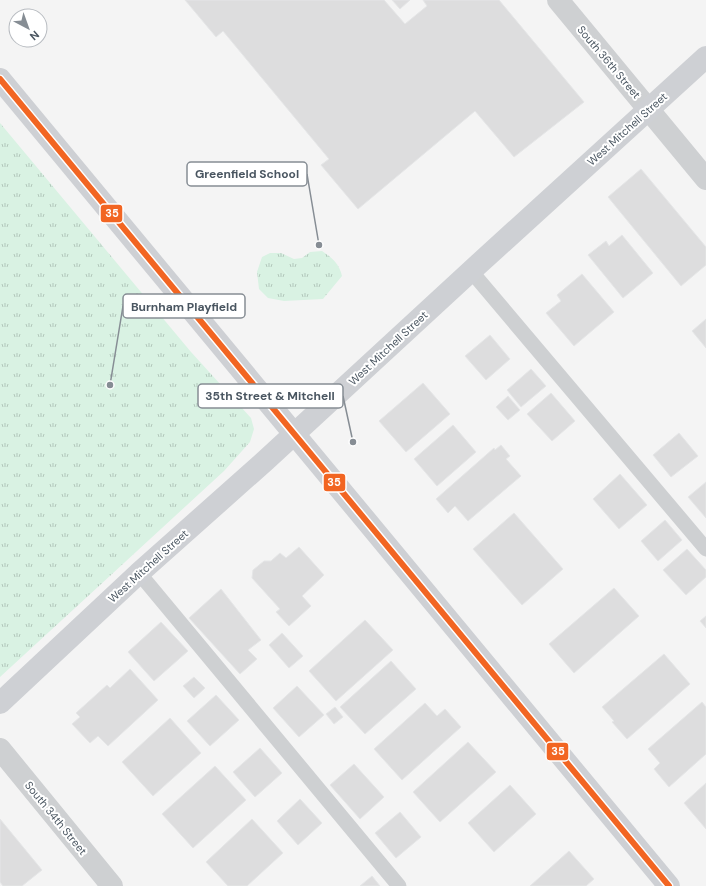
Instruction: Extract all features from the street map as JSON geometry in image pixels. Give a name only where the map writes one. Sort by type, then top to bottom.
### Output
[{"type":"main road","name":"West Mitchell Street","points":[[0,703],[139,573],[295,434],[471,271],[706,58]]},
{"type":"main road","points":[[0,79],[669,886]]},
{"type":"street","name":"South 36th Street","points":[[558,0],[706,179]]},
{"type":"street","name":"South 34th Street","points":[[0,750],[112,886]]},
{"type":"lane","points":[[471,271],[706,549]]},
{"type":"lane","points":[[139,573],[399,886]]},
{"type":"green space","points":[[0,123],[191,352],[251,418],[254,429],[250,442],[224,471],[0,677]]},
{"type":"green space","points":[[322,251],[335,261],[342,276],[323,299],[284,301],[268,298],[259,289],[257,272],[262,257],[270,253],[281,253],[294,259],[302,258],[310,252]]},
{"type":"building","points":[[185,0],[384,0],[405,24],[427,6],[423,0],[499,0],[584,102],[514,157],[475,111],[358,209],[321,165],[329,159],[223,31],[216,37]]},
{"type":"building","points":[[392,0],[410,0],[400,9]]},
{"type":"building","points":[[641,169],[706,247],[706,265],[681,286],[608,197]]},
{"type":"building","points":[[622,235],[653,273],[623,298],[588,255],[606,241],[609,246]]},
{"type":"building","points":[[582,274],[614,312],[574,346],[546,313],[561,301],[557,295]]},
{"type":"building","points":[[706,319],[706,348],[692,331]]},
{"type":"building","points":[[490,335],[510,359],[486,380],[465,356]]},
{"type":"building","points":[[531,369],[546,386],[521,407],[507,390]]},
{"type":"building","points":[[423,383],[450,414],[406,452],[379,421]]},
{"type":"building","points":[[221,392],[230,403],[225,408],[216,397]]},
{"type":"building","points":[[551,393],[575,421],[552,441],[527,414]]},
{"type":"building","points":[[508,396],[520,410],[508,420],[496,407]]},
{"type":"building","points":[[453,425],[476,452],[437,486],[414,459]]},
{"type":"building","points":[[679,433],[698,456],[671,477],[653,455]]},
{"type":"building","points":[[501,445],[510,456],[506,459],[521,476],[468,521],[455,506],[448,513],[436,499],[494,448],[495,450]]},
{"type":"building","points":[[620,474],[647,505],[619,529],[593,499]]},
{"type":"building","points":[[706,482],[706,518],[688,497]]},
{"type":"building","points":[[514,513],[563,569],[522,605],[473,549]]},
{"type":"building","points":[[665,520],[682,540],[658,561],[641,541]]},
{"type":"building","points":[[299,547],[324,575],[302,596],[311,606],[289,626],[276,612],[280,609],[252,578],[253,570],[264,561],[271,561],[280,553],[286,558]]},
{"type":"building","points":[[687,549],[706,570],[706,577],[686,595],[663,570]]},
{"type":"building","points":[[614,588],[639,616],[574,673],[549,644]]},
{"type":"building","points":[[221,589],[261,640],[248,650],[257,659],[240,674],[189,618]]},
{"type":"building","points":[[706,616],[706,628],[700,621]]},
{"type":"building","points":[[365,620],[393,650],[336,701],[309,671]]},
{"type":"building","points":[[161,622],[188,651],[154,681],[128,652]]},
{"type":"building","points":[[282,633],[303,656],[289,668],[269,645]]},
{"type":"building","points":[[664,654],[690,684],[627,739],[612,722],[614,721],[602,707]]},
{"type":"building","points":[[391,661],[416,689],[365,734],[340,707]]},
{"type":"building","points":[[130,669],[158,700],[108,746],[98,736],[90,743],[72,724],[80,717],[76,713],[107,685],[110,688]]},
{"type":"building","points":[[194,677],[205,688],[194,698],[183,686]]},
{"type":"building","points":[[297,686],[324,715],[299,737],[273,708]]},
{"type":"building","points":[[216,695],[239,720],[210,746],[187,721]]},
{"type":"building","points":[[702,702],[706,707],[706,754],[669,787],[654,769],[660,763],[648,749]]},
{"type":"building","points":[[425,703],[437,716],[445,709],[461,727],[402,780],[374,749]]},
{"type":"building","points":[[335,707],[343,717],[334,724],[326,714]]},
{"type":"building","points":[[170,718],[201,753],[153,796],[122,762]]},
{"type":"building","points":[[468,742],[496,772],[440,822],[413,792]]},
{"type":"building","points":[[260,748],[282,773],[255,797],[233,772]]},
{"type":"building","points":[[354,764],[384,797],[360,819],[330,785]]},
{"type":"building","points":[[215,766],[246,800],[193,848],[162,814]]},
{"type":"building","points":[[706,783],[706,829],[684,803]]},
{"type":"building","points":[[510,785],[536,814],[494,852],[468,823]]},
{"type":"building","points":[[300,799],[322,823],[298,845],[277,821]]},
{"type":"building","points":[[400,812],[421,837],[396,858],[375,833]]},
{"type":"building","points":[[0,819],[42,870],[22,886],[3,886],[0,882]]},
{"type":"building","points":[[252,819],[283,853],[247,886],[228,886],[206,862]]},
{"type":"building","points":[[569,851],[594,879],[586,886],[530,886]]},
{"type":"building","points":[[372,876],[380,886],[360,886]]},
{"type":"transit line","name":"35","points":[[0,79],[669,886]]},
{"type":"place","name":"Greenfield School","points":[[319,245]]},
{"type":"place","name":"Burnham Playfield","points":[[110,385]]},
{"type":"place","name":"35th Street & Mitchell","points":[[353,442]]}]
